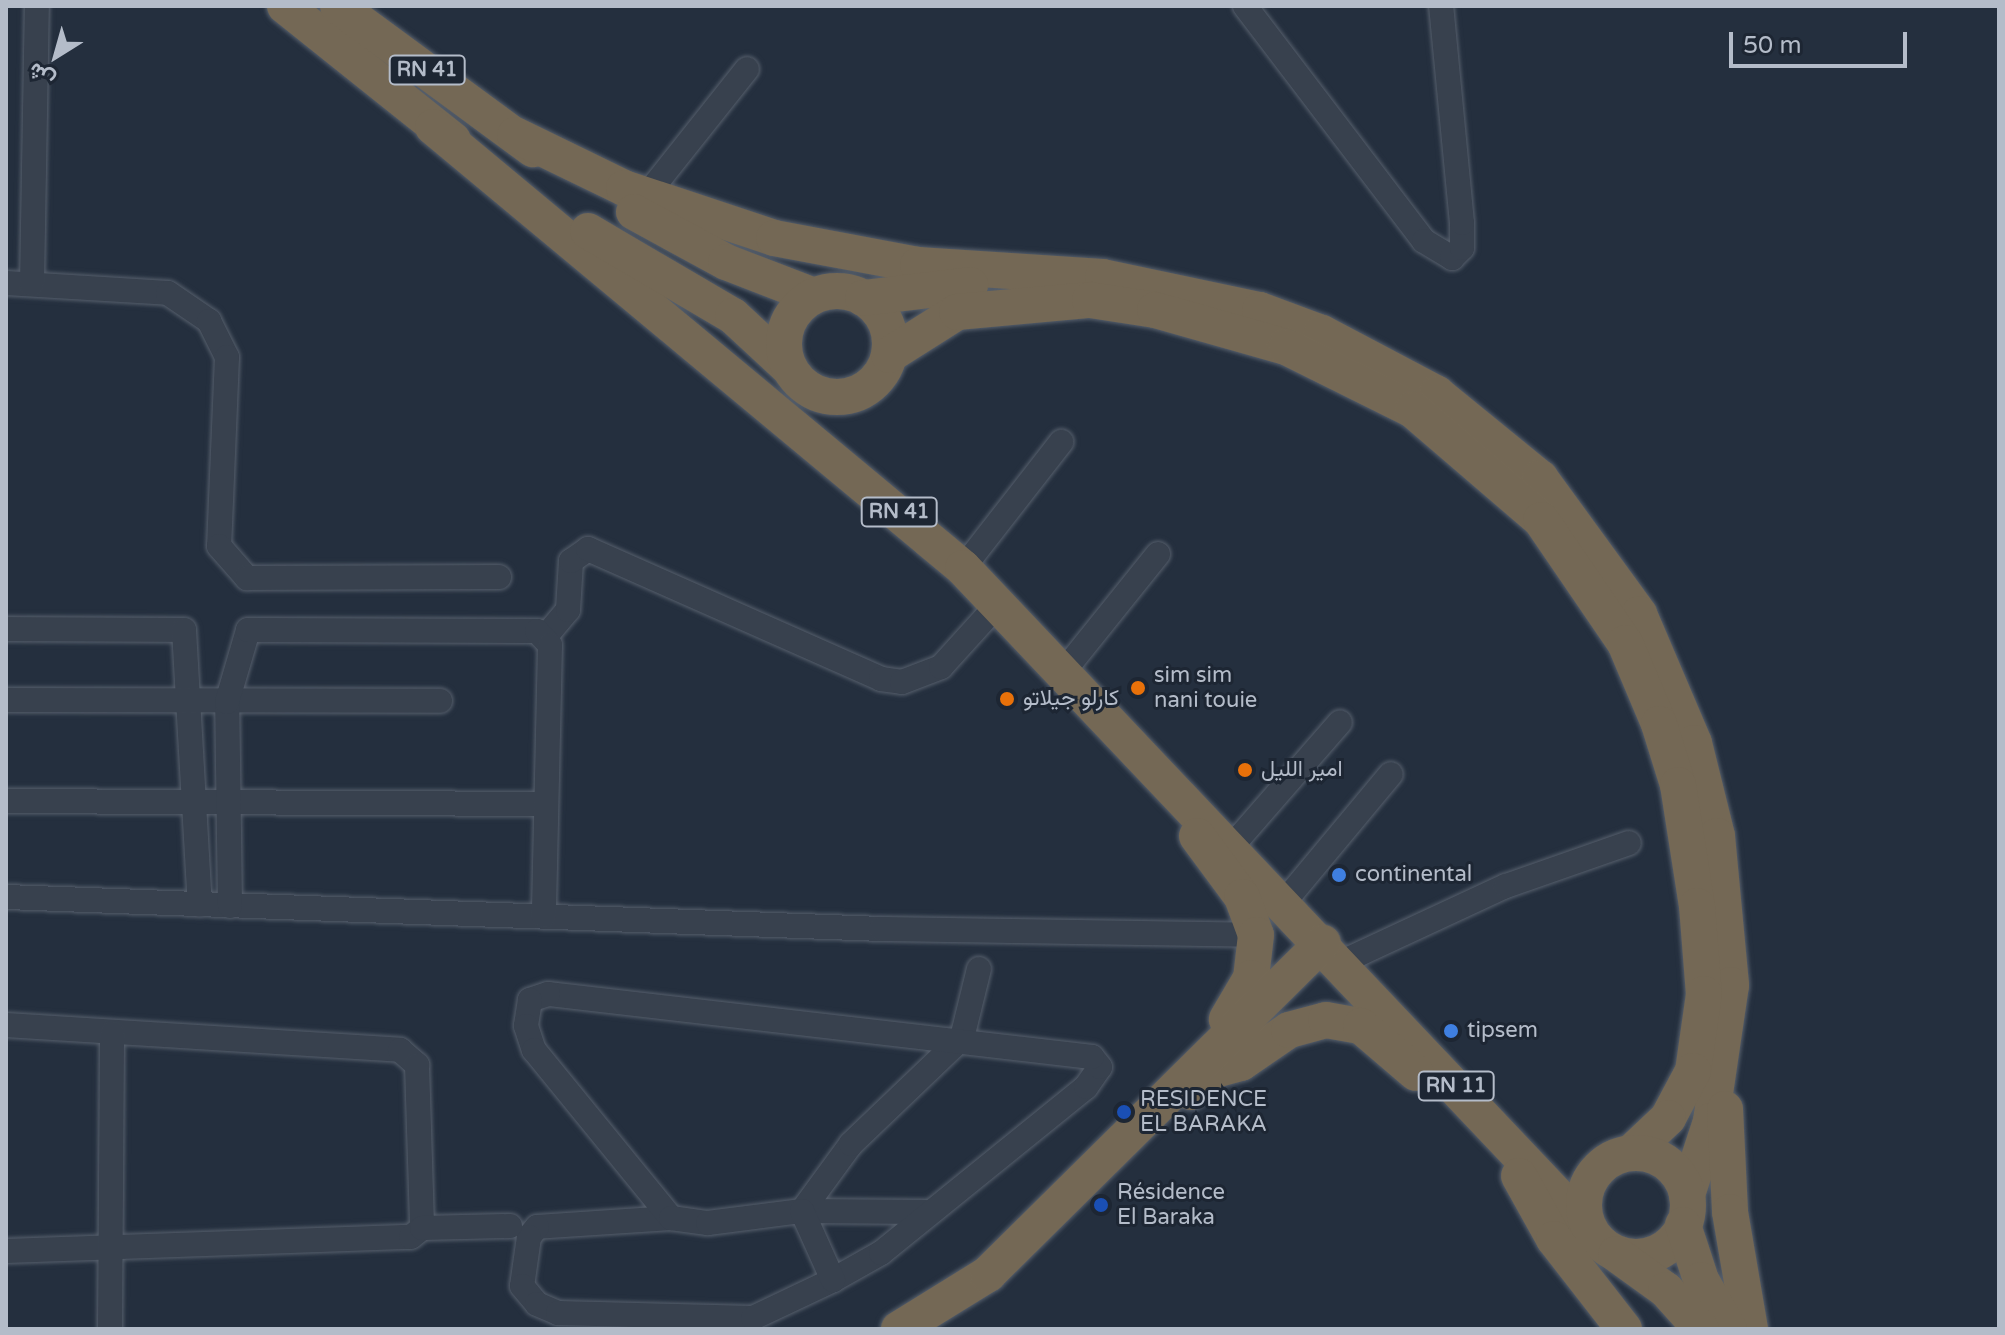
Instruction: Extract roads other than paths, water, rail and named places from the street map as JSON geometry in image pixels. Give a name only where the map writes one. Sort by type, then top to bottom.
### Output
[{"type":"highway","name":"RN 41","points":[[285,6],[963,568],[1332,953]]},
{"type":"highway","name":"RN 41","points":[[338,6],[565,173],[726,262],[814,296]]},
{"type":"highway","name":"RN 41","points":[[433,127],[595,236],[733,316],[788,367]]},
{"type":"highway","points":[[515,135],[646,196],[774,238],[867,258],[1103,277],[1260,310],[1372,358],[1437,394],[1490,434],[1540,478],[1582,528],[1639,614],[1694,743],[1717,836],[1731,949],[1722,1048],[1711,1121],[1685,1210],[1653,1255],[1616,1254]]},
{"type":"highway","points":[[863,298],[885,322],[889,355],[883,371],[859,393],[826,397],[811,391],[788,367],[784,334],[790,318],[814,296],[847,292],[863,298],[1103,277]]},
{"type":"highway","points":[[889,355],[957,312],[1090,300],[1155,310],[1286,347],[1400,403],[1479,461],[1541,520],[1625,643],[1659,724],[1678,785],[1697,906],[1704,994],[1693,1071],[1668,1118],[1632,1152],[1594,1172],[1583,1200],[1589,1229],[1616,1254],[1666,1290],[1701,1329]]},
{"type":"highway","points":[[826,397],[836,426],[890,505]]},
{"type":"highway","points":[[1181,797],[1193,830],[1242,897],[1256,935],[1251,978],[1211,1062]]},
{"type":"highway","points":[[899,1329],[988,1274],[1124,1144],[1158,1125],[1211,1062],[1332,953]]},
{"type":"highway","name":"RN 11","points":[[1332,953],[1589,1229]]},
{"type":"highway","points":[[1211,1062],[1241,1063],[1289,1030],[1335,1019],[1373,1034],[1441,1093],[1469,1101]]},
{"type":"highway","points":[[1722,1048],[1730,1212],[1750,1329]]},
{"type":"highway","points":[[1508,1145],[1540,1217],[1624,1329]]},
{"type":"highway","points":[[1632,1152],[1661,1159],[1685,1210],[1701,1280],[1729,1329]]},
{"type":"street","points":[[32,284],[37,6]]},
{"type":"street","points":[[1245,6],[1424,241],[1452,258],[1462,248],[1462,223],[1441,6]]},
{"type":"street","points":[[646,196],[747,69]]},
{"type":"street","points":[[6,283],[168,293],[209,321],[227,357],[217,532],[234,570],[260,582],[499,577]]},
{"type":"street","points":[[963,568],[1061,442]]},
{"type":"street","points":[[546,636],[568,610],[571,561],[588,549],[881,679],[923,677],[941,667],[999,603]]},
{"type":"street","points":[[1064,671],[1158,554]]},
{"type":"street","points":[[6,629],[180,627],[189,700],[200,905]]},
{"type":"street","points":[[230,906],[226,800],[227,702],[244,636],[254,627],[537,631],[546,636],[550,645],[544,804],[544,916]]},
{"type":"street","points":[[6,700],[440,701]]},
{"type":"street","points":[[1232,846],[1340,722]]},
{"type":"street","points":[[1285,901],[1391,774]]},
{"type":"street","points":[[6,801],[544,804]]},
{"type":"street","points":[[1332,953],[1629,843]]},
{"type":"street","points":[[6,897],[544,916],[1256,935]]},
{"type":"street","points":[[802,1211],[851,1144],[962,1038],[979,969]]},
{"type":"street","points":[[671,1218],[534,1050],[526,1026],[530,1000],[548,994],[962,1038],[1077,1053],[1100,1067],[1086,1087],[925,1212],[881,1253],[753,1318],[682,1323],[558,1313],[537,1304],[522,1286],[529,1237],[537,1227],[671,1218],[708,1223],[802,1211],[925,1212]]},
{"type":"street","points":[[6,1025],[410,1055],[417,1065],[422,1228]]},
{"type":"street","points":[[110,1329],[112,1033]]},
{"type":"street","points":[[802,1211],[833,1280]]},
{"type":"street","points":[[6,1251],[411,1237],[422,1228],[510,1226]]},
{"type":"place","name":"sim sim nani touie","points":[[1138,688]]},
{"type":"place","name":"كارلو جيلاتو","points":[[1007,699]]},
{"type":"place","name":"امير الليل","points":[[1245,770]]},
{"type":"place","name":"continental","points":[[1339,875]]},
{"type":"place","name":"tipsem","points":[[1451,1031]]},
{"type":"place","name":"RESIDENCE EL BARAKA","points":[[1124,1112]]},
{"type":"place","name":"Résidence El Baraka","points":[[1101,1205]]}]
